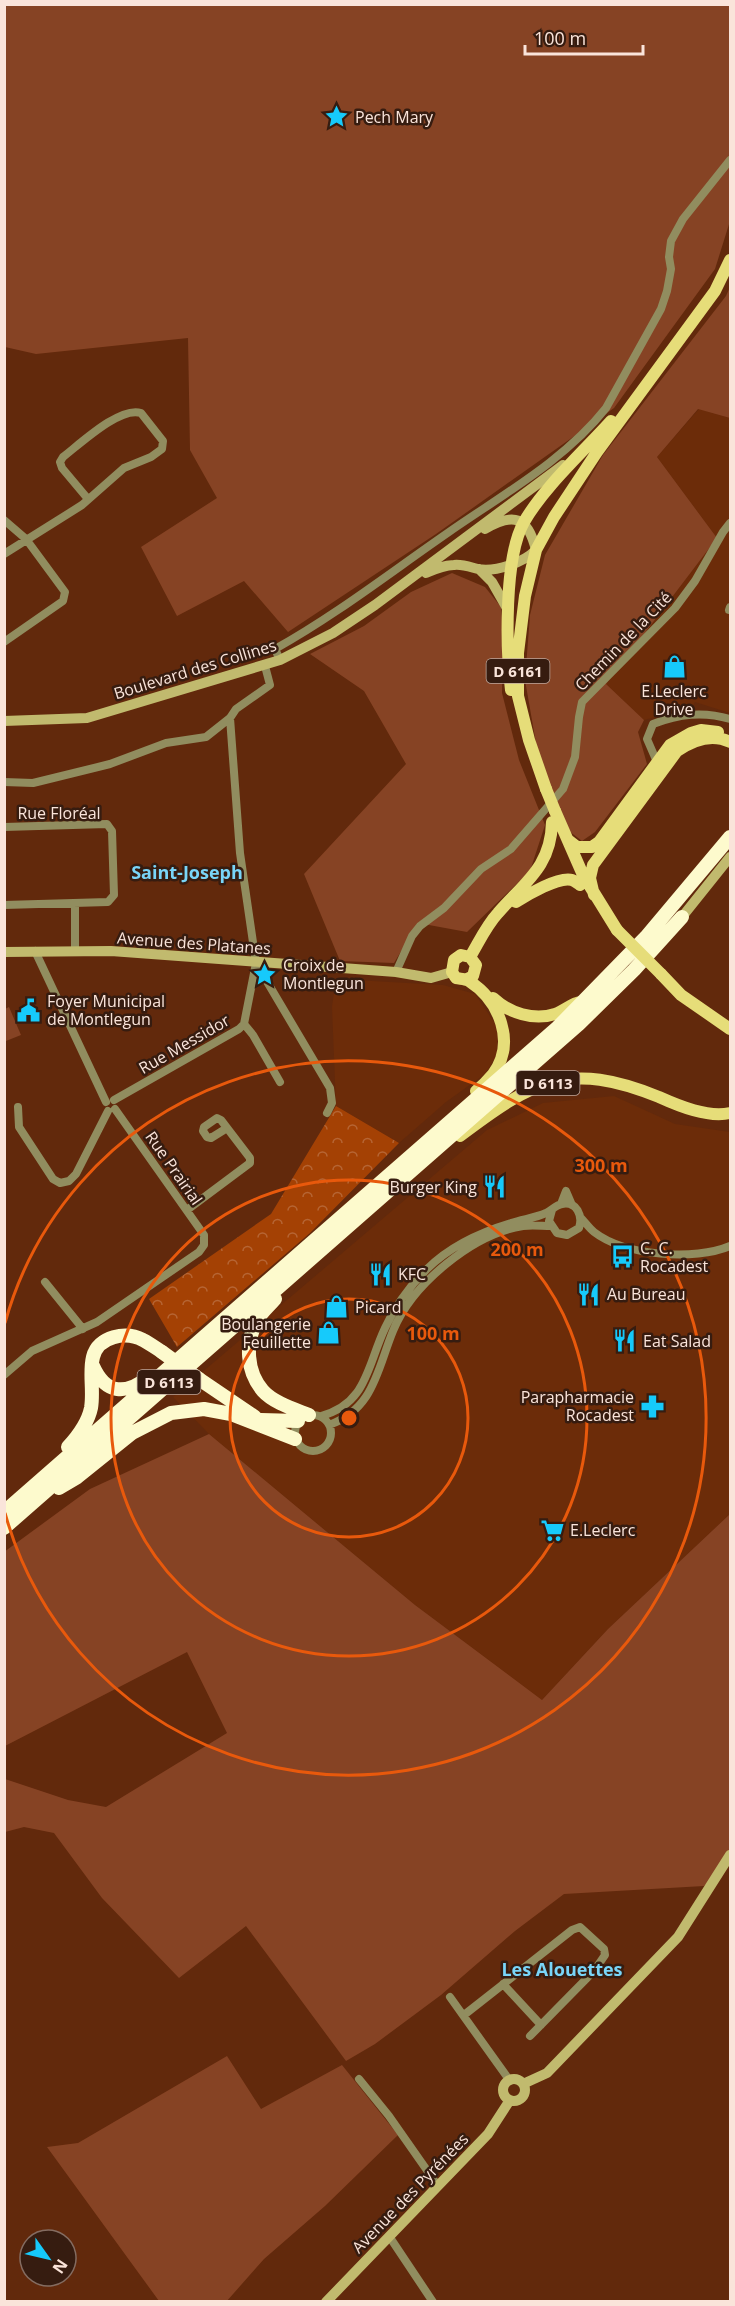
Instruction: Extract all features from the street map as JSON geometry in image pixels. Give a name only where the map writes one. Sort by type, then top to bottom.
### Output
[{"type":"highway","name":"D 6113","points":[[4,1512],[558,1027],[646,937],[730,837]]},
{"type":"highway","name":"D 6113","points":[[4,1528],[579,1024],[634,970],[681,917]]},
{"type":"highway","points":[[303,1265],[257,1319],[249,1340],[248,1358],[252,1375],[264,1392],[309,1417]]},
{"type":"highway","points":[[92,1365],[101,1381],[112,1389],[126,1390],[141,1384],[224,1320]]},
{"type":"highway","points":[[4,1504],[78,1437],[91,1409],[93,1354],[102,1342],[115,1336],[127,1335],[141,1339],[276,1432]]},
{"type":"highway","points":[[36,1501],[76,1478],[132,1433],[171,1413],[204,1409],[231,1414],[295,1439]]},
{"type":"highway","points":[[261,1420],[309,1417]]},
{"type":"main road","name":"D 6161","points":[[580,885],[544,792],[518,696],[518,653],[525,596],[536,550],[577,481],[715,291],[730,260]]},
{"type":"main road","name":"D 6161","points":[[544,792],[521,741],[513,706],[508,666],[508,611],[512,564],[523,522],[554,484],[654,374]]},
{"type":"main road","points":[[568,840],[584,849],[599,842],[680,738],[701,730],[730,736]]},
{"type":"main road","points":[[616,930],[594,895],[590,878],[593,865],[639,803],[664,758],[688,743],[701,739],[716,738],[730,742]]},
{"type":"main road","name":"D 6161","points":[[552,816],[568,840],[594,895]]},
{"type":"main road","points":[[470,957],[498,913],[530,881],[541,865],[552,839],[552,816]]},
{"type":"main road","points":[[498,913],[529,893],[562,880],[571,879],[580,885],[616,930],[681,995],[729,1028]]},
{"type":"main road","points":[[461,955],[470,957],[476,965],[471,976],[456,978],[452,972],[454,960],[461,955]]},
{"type":"main road","name":"D 6113","points":[[471,976],[499,1004],[525,1015],[554,1014],[574,1003],[585,1001]]},
{"type":"main road","name":"D 6113","points":[[352,1206],[404,1154],[493,1074],[501,1058],[505,1039],[502,1022],[496,1009],[471,976]]},
{"type":"main road","name":"D 6113","points":[[392,1187],[504,1103],[533,1088],[564,1079],[584,1078],[611,1081],[706,1112],[730,1113]]},
{"type":"street","points":[[280,660],[275,649],[325,620],[547,464],[596,421],[606,408],[661,309],[671,269],[669,257],[671,241],[683,219],[730,160]]},
{"type":"street","points":[[4,554],[69,514],[88,500],[124,468],[151,457],[162,449],[164,441],[141,412],[129,411],[113,419],[63,457],[60,462],[62,468],[88,500]]},
{"type":"street","points":[[409,580],[559,469],[610,422]]},
{"type":"street","points":[[409,580],[440,567],[454,565],[489,569],[512,564],[530,556],[536,550],[532,533],[523,522],[514,519],[505,520],[474,536],[466,537]]},
{"type":"street","points":[[4,520],[26,539],[65,592],[63,601],[4,642]]},
{"type":"street","name":"Chemin de la Cité","points":[[396,972],[412,936],[420,926],[444,908],[481,869],[511,849],[563,789],[575,757],[582,702],[675,608],[695,581],[730,523]]},
{"type":"street","points":[[478,569],[492,582],[508,611]]},
{"type":"street","name":"Boulevard des Collines","points":[[4,721],[87,718],[265,666],[333,633],[409,580]]},
{"type":"street","points":[[4,782],[33,783],[110,764],[166,743],[206,737],[230,718],[236,709],[270,685],[265,666]]},
{"type":"street","points":[[647,739],[653,724],[671,717],[703,713],[730,719]]},
{"type":"street","points":[[230,718],[240,853],[256,963],[330,1088],[332,1103],[327,1113]]},
{"type":"street","points":[[647,739],[664,758]]},
{"type":"street","points":[[647,739],[664,758]]},
{"type":"street","name":"Rue Floréal","points":[[4,827],[107,824],[112,831],[114,895],[108,902],[4,905]]},
{"type":"street","name":"D 6113","points":[[681,917],[730,858]]},
{"type":"street","points":[[681,917],[699,904],[730,868]]},
{"type":"street","points":[[75,904],[75,950]]},
{"type":"street","name":"Rue Prairial","points":[[35,951],[111,1106],[204,1235],[204,1245],[189,1258],[97,1322],[83,1329]]},
{"type":"street","name":"Avenue des Platanes","points":[[4,952],[111,951],[396,972],[431,978],[452,972]]},
{"type":"street","name":"Rue Messidor","points":[[111,1106],[239,1029],[244,1024],[256,963]]},
{"type":"street","points":[[244,1024],[253,1035],[280,1082]]},
{"type":"street","points":[[18,1107],[19,1127],[53,1179],[60,1183],[69,1181],[76,1174],[111,1106]]},
{"type":"street","points":[[187,1210],[249,1163],[250,1158],[227,1128]]},
{"type":"street","points":[[329,1425],[331,1430],[329,1442],[321,1450],[303,1449],[295,1439],[294,1432],[309,1417],[336,1412],[350,1402],[363,1385],[385,1329],[402,1297],[429,1267],[466,1240],[491,1229],[537,1217],[552,1210],[561,1204],[567,1191],[572,1205],[580,1212],[579,1228],[576,1232]]},
{"type":"street","points":[[561,1204],[572,1205]]},
{"type":"street","points":[[551,1226],[552,1210]]},
{"type":"street","points":[[581,1218],[593,1231],[615,1243],[645,1252],[698,1253],[730,1246]]},
{"type":"street","points":[[309,1417],[329,1425],[342,1420],[358,1409],[372,1388],[393,1330],[422,1286],[454,1258],[479,1242],[524,1226],[551,1226],[562,1235],[593,1231]]},
{"type":"street","points":[[4,1375],[32,1351],[83,1329],[45,1282]]},
{"type":"street","points":[[524,2085],[547,2073],[663,1953],[702,1902],[730,1855]]},
{"type":"street","points":[[464,2015],[572,1930],[580,1927],[604,1949],[605,1955],[594,1971],[530,2036]]},
{"type":"street","points":[[503,1984],[542,2025]]},
{"type":"street","points":[[450,1997],[510,2080]]},
{"type":"street","points":[[359,2079],[389,2116],[438,2186]]},
{"type":"street","points":[[510,2080],[519,2080],[524,2085],[523,2097],[516,2101],[505,2096],[504,2090],[510,2080]]},
{"type":"street","name":"Avenue des Pyrénées","points":[[326,2301],[488,2134],[510,2100]]},
{"type":"street","points":[[389,2236],[433,2301]]},
{"type":"shaded area","points":[[4,5],[730,5],[730,221],[715,269],[614,408],[436,534],[288,632],[244,581],[177,616],[141,547],[217,498],[190,450],[188,338],[36,354],[5,347]]},
{"type":"shaded area","points":[[730,287],[730,418],[698,409],[657,457],[717,538],[606,684],[644,720],[638,732],[647,764],[595,832],[582,841],[569,831],[562,819],[537,749],[525,680],[530,615],[545,555],[603,455],[726,296]]},
{"type":"shaded area","points":[[699,409],[730,418],[730,713],[695,702],[692,707],[644,720],[606,684],[717,538],[657,457]]},
{"type":"shaded area","points":[[452,573],[485,587],[501,607],[502,693],[519,760],[545,825],[530,871],[467,932],[418,923],[394,963],[340,961],[304,874],[406,764],[364,691],[310,654],[364,626],[411,592]]},
{"type":"shaded area","points":[[336,979],[443,985],[475,994],[498,1028],[497,1055],[485,1074],[446,1102],[399,1143],[336,1106],[332,1007]]},
{"type":"shaded area","points":[[9,1007],[21,1035],[6,1041],[5,1009]]},
{"type":"shaded area","points":[[614,1096],[675,1124],[730,1132],[730,1514],[608,1629],[542,1700],[415,1605],[209,1434],[173,1397],[487,1130],[543,1103]]},
{"type":"shaded area","points":[[209,1434],[415,1605],[542,1700],[608,1629],[730,1514],[730,1864],[704,1886],[564,1894],[515,1931],[441,1995],[375,2044],[346,2061],[246,1926],[179,1978],[102,1898],[54,1833],[24,1827],[5,1832],[5,1779],[68,1800],[106,1807],[227,1733],[187,1652],[5,1746],[4,1552],[90,1489]]},
{"type":"shaded area","points":[[227,2056],[261,2109],[342,2065],[398,2135],[325,2206],[264,2259],[226,2302],[159,2301],[47,2147],[78,2143]]},
{"type":"green space","points":[[336,1106],[399,1143],[310,1233],[177,1347],[149,1299],[271,1214]]},
{"type":"place","name":"Pech Mary","points":[[337,117]]},
{"type":"place","name":"E.Leclerc Drive","points":[[674,666]]},
{"type":"place","name":"Croix de Montlegun","points":[[265,974]]},
{"type":"place","name":"Foyer Municipal de Montlegun","points":[[29,1010]]},
{"type":"place","name":"Burger King","points":[[495,1187]]},
{"type":"place","name":"C. C. Rocadest","points":[[622,1257]]},
{"type":"place","name":"KFC","points":[[380,1274]]},
{"type":"place","name":"Au Bureau","points":[[589,1294]]},
{"type":"place","name":"Picard","points":[[337,1307]]},
{"type":"place","name":"Boulangerie Feuillette","points":[[329,1333]]},
{"type":"place","name":"Eat Salad","points":[[625,1341]]},
{"type":"place","name":"Parapharmacie Rocadest","points":[[652,1406]]},
{"type":"place","name":"E.Leclerc","points":[[552,1530]]},
{"type":"district","name":"Saint-Joseph","points":[[187,872]]},
{"type":"district","name":"Les Alouettes","points":[[562,1969]]}]
